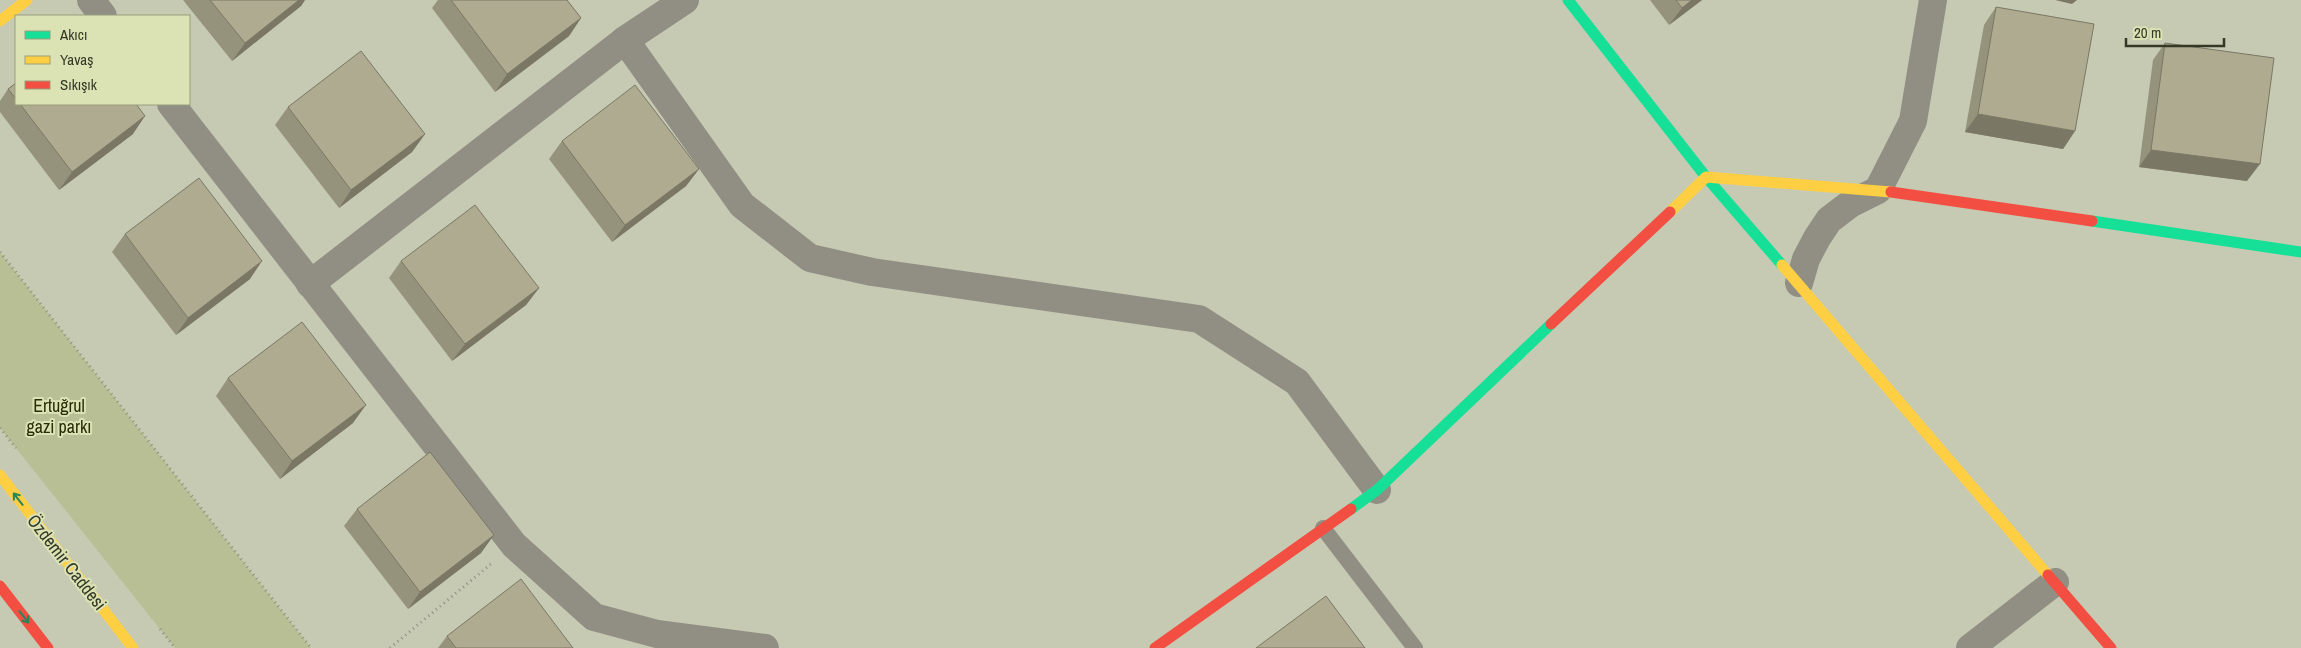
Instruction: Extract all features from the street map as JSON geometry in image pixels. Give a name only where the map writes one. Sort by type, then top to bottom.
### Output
[{"type":"street","points":[[0,20],[27,0]]},
{"type":"street","points":[[91,0],[102,15]]},
{"type":"street","points":[[310,284],[625,40],[685,0]]},
{"type":"street","points":[[1568,0],[1706,177],[1800,283],[2111,648]]},
{"type":"street","points":[[1800,283],[1806,259],[1816,238],[1830,220],[1850,204],[1878,190],[1912,121],[1932,0]]},
{"type":"street","points":[[625,40],[742,205],[810,258],[872,272],[1200,319],[1297,382],[1377,490]]},
{"type":"street","points":[[172,105],[514,545],[594,617],[657,634],[765,648]]},
{"type":"street","points":[[1155,648],[1377,490],[1706,177],[1878,190],[2301,252]]},
{"type":"street","name":"Özdemir Caddesi","points":[[0,475],[133,648]]},
{"type":"street","points":[[1970,648],[2055,582]]},
{"type":"street","points":[[0,586],[48,648]]},
{"type":"lane","points":[[1323,528],[1415,648]]},
{"type":"path","points":[[0,252],[312,648]]},
{"type":"path","points":[[390,648],[514,545]]},
{"type":"green space","name":"Ertuğrul gazi parkı","points":[[0,252],[311,648],[175,648],[0,428]]},
{"type":"building","points":[[210,0],[299,0],[245,43]]},
{"type":"building","points":[[451,0],[567,0],[581,18],[507,74]]},
{"type":"building","points":[[1676,0],[1692,0],[1682,8]]},
{"type":"building","points":[[1996,7],[2094,24],[2075,131],[1978,114]]},
{"type":"building","points":[[2165,43],[2274,58],[2260,164],[2151,150]]},
{"type":"building","points":[[361,51],[425,134],[351,190],[288,107]]},
{"type":"building","points":[[15,84],[15,98],[8,89]]},
{"type":"building","points":[[635,85],[699,169],[625,225],[562,141]]},
{"type":"building","points":[[21,105],[137,105],[145,116],[72,172]]},
{"type":"building","points":[[199,178],[262,261],[188,318],[125,234]]},
{"type":"building","points":[[475,205],[539,288],[465,344],[401,261]]},
{"type":"building","points":[[302,322],[366,405],[292,461],[228,378]]},
{"type":"building","points":[[430,452],[494,535],[420,592],[357,509]]},
{"type":"building","points":[[521,579],[573,648],[456,648],[447,636]]},
{"type":"building","points":[[1326,596],[1365,648],[1256,648]]},
{"type":"traffic: fast","points":[[1568,0],[1706,177],[1782,265]]},
{"type":"traffic: fast","points":[[2092,221],[2301,252]]},
{"type":"traffic: fast","points":[[1351,509],[1377,490],[1551,324]]},
{"type":"traffic: slow","points":[[0,21],[27,0]]},
{"type":"traffic: slow","points":[[1670,212],[1706,177],[1891,192]]},
{"type":"traffic: slow","points":[[1782,265],[2048,575]]},
{"type":"traffic: slow","points":[[0,475],[133,648]]},
{"type":"traffic: jam","points":[[1891,192],[2092,221]]},
{"type":"traffic: jam","points":[[1551,324],[1670,212]]},
{"type":"traffic: jam","points":[[1155,648],[1351,509]]},
{"type":"traffic: jam","points":[[2048,575],[2111,648]]},
{"type":"traffic: jam","points":[[0,586],[48,648]]}]
